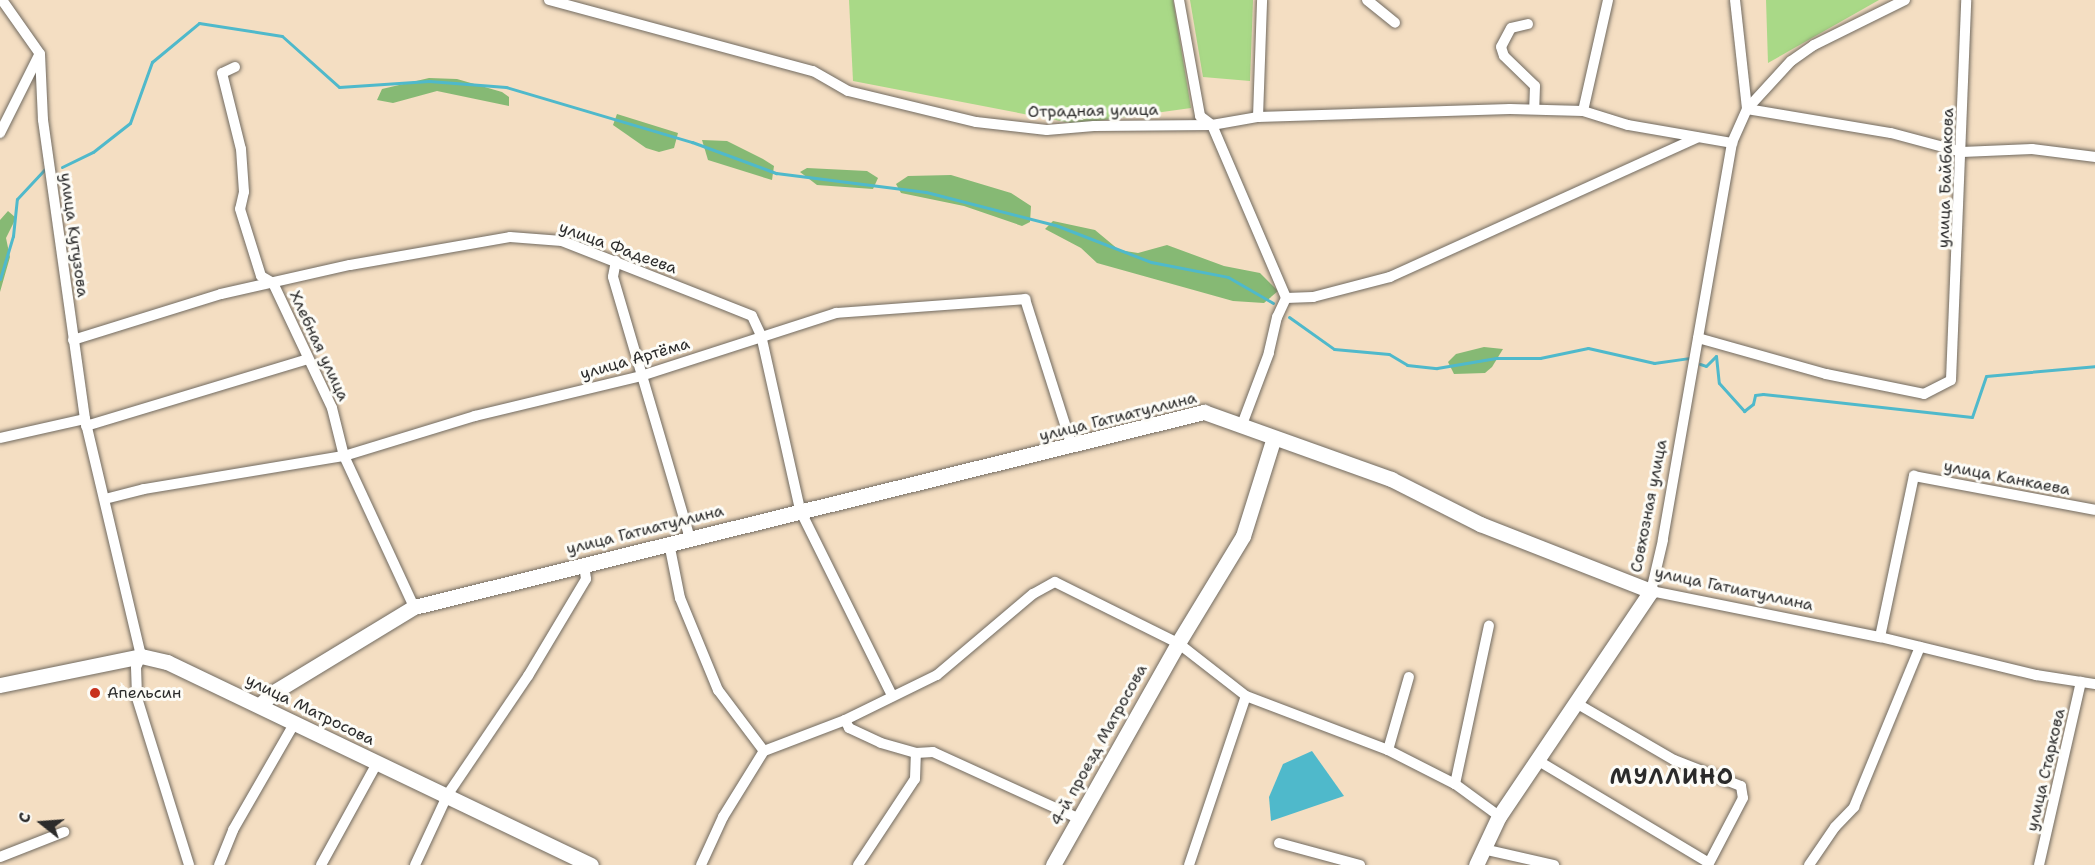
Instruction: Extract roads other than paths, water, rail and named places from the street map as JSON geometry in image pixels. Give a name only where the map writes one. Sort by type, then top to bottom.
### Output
[{"type":"street","points":[[0,133],[39,54],[2,0]]},
{"type":"street","name":"Отрадная улица","points":[[549,0],[813,71],[848,91],[976,122],[1047,130],[1212,125],[1258,117],[1534,109],[1583,111],[1628,125],[1732,143]]},
{"type":"street","points":[[1179,0],[1200,116],[1212,125],[1286,298],[1277,317],[1269,353],[1241,427]]},
{"type":"street","points":[[1258,117],[1262,0]]},
{"type":"street","points":[[1367,0],[1395,23]]},
{"type":"street","points":[[1583,111],[1608,0]]},
{"type":"street","points":[[1735,0],[1747,109]]},
{"type":"street","points":[[1732,143],[1747,109],[1791,61],[1814,45],[1905,0]]},
{"type":"street","name":"улица Байбакова","points":[[1698,338],[1826,374],[1924,394],[1951,380],[1954,357],[1966,0]]},
{"type":"street","points":[[1528,24],[1511,27],[1501,47],[1504,56],[1535,86],[1534,109]]},
{"type":"street","name":"улица Кутузова","points":[[39,54],[43,120],[85,423],[141,656]]},
{"type":"street","name":"Хлебная улица","points":[[235,67],[222,72],[241,149],[244,192],[240,208],[261,276],[273,283],[332,408],[344,456],[414,607]]},
{"type":"street","points":[[1747,109],[1770,110],[1891,133],[1962,152],[2032,150],[2095,157]]},
{"type":"street","points":[[1286,298],[1313,297],[1390,277],[1698,138]]},
{"type":"street","name":"Совхозная улица","points":[[1476,865],[1499,816],[1651,591],[1664,540],[1732,143]]},
{"type":"street","name":"улица Фадеева","points":[[73,340],[221,294],[350,265],[510,237],[562,241],[752,316],[761,335],[800,510],[892,695]]},
{"type":"street","points":[[616,261],[613,277],[690,538]]},
{"type":"street","name":"улица Артёма","points":[[105,500],[144,489],[344,456],[475,416],[641,376],[761,335],[836,313],[1025,299],[1072,446]]},
{"type":"street","points":[[0,438],[85,423],[308,359]]},
{"type":"street","name":"улица Гатиатуллина","points":[[260,705],[274,692],[414,607],[1204,412],[1273,440],[1391,479],[1480,524],[1651,591],[1880,637],[2095,684]]},
{"type":"street","name":"4-й проезд Матросова","points":[[1053,865],[1178,643],[1243,536],[1273,440]]},
{"type":"street","name":"улица Канкаева","points":[[1880,637],[1914,476],[2095,510]]},
{"type":"street","points":[[669,543],[680,598],[718,690],[764,751]]},
{"type":"street","points":[[415,865],[448,794],[586,579],[584,564]]},
{"type":"street","points":[[702,865],[723,817],[764,751],[845,720],[892,695],[937,675],[1033,594],[1055,582],[1178,643],[1246,696],[1388,750],[1455,784],[1499,816]]},
{"type":"street","points":[[1455,784],[1490,626]]},
{"type":"street","points":[[1809,865],[1835,827],[1854,807],[1920,647]]},
{"type":"street","points":[[141,656],[136,667],[137,698],[189,865]]},
{"type":"street","name":"улица Матросова","points":[[0,685],[141,656],[167,662],[376,763],[448,794],[591,865]]},
{"type":"street","points":[[1388,750],[1408,677]]},
{"type":"street","name":"улица Старкова","points":[[2039,865],[2081,682]]},
{"type":"street","points":[[1189,865],[1246,696]]},
{"type":"street","points":[[1537,760],[1709,864],[1743,798],[1741,786],[1674,760],[1575,703]]},
{"type":"street","points":[[845,720],[849,728],[881,743],[916,753],[933,752],[1078,818]]},
{"type":"street","points":[[219,865],[233,830],[295,722]]},
{"type":"street","points":[[858,865],[915,779],[916,753]]},
{"type":"street","points":[[321,865],[376,763]]},
{"type":"street","points":[[0,857],[64,832]]},
{"type":"street","points":[[1279,843],[1360,865]]},
{"type":"street","points":[[1483,849],[1554,865]]},
{"type":"water","points":[[1312,751],[1344,796],[1271,821],[1269,797],[1283,764]]},
{"type":"waterway","points":[[62,167],[93,152],[130,123],[152,62],[199,23],[282,36],[339,87],[429,81],[506,87],[692,142],[776,173],[926,192],[1058,226],[1151,262],[1228,277],[1273,303]]},
{"type":"waterway","points":[[0,279],[13,236],[17,199],[45,169]]},
{"type":"waterway","points":[[1289,317],[1334,349],[1389,354],[1407,365],[1437,368],[1496,358],[1540,358],[1588,348],[1654,363],[1689,358]]},
{"type":"waterway","points":[[1700,364],[1706,366],[1716,356],[1719,383],[1744,411],[1753,404],[1755,395],[1763,394],[1972,417],[1986,376],[2095,366]]},
{"type":"place","name":"Апельсин","points":[[95,693]]},
{"type":"district","name":"МУЛЛИНО","points":[[1672,777]]}]
